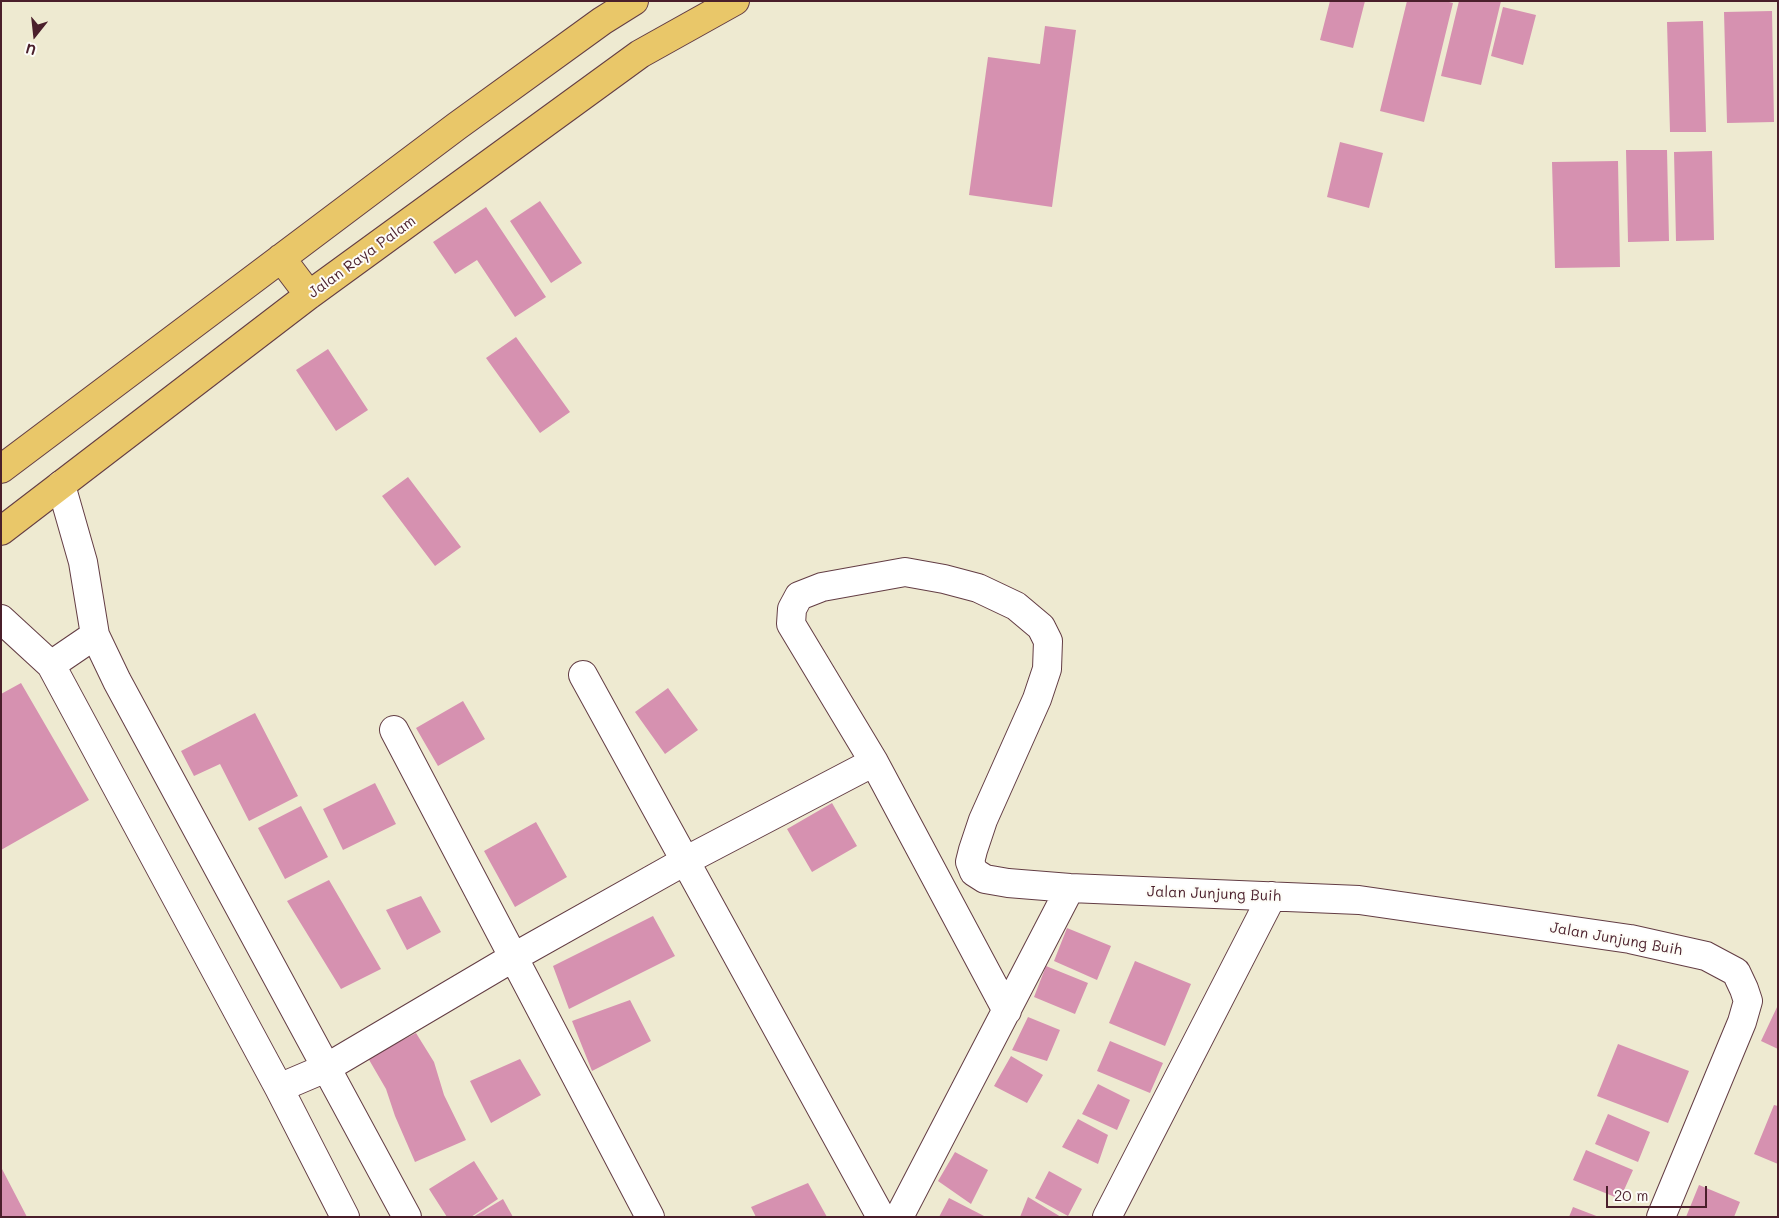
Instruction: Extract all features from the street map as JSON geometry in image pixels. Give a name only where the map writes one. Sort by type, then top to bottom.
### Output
[{"type":"main road","points":[[1,469],[456,126],[594,26],[634,1]]},
{"type":"main road","name":"Jalan Raya Palam","points":[[1,531],[309,295],[640,54],[735,1]]},
{"type":"main road","points":[[281,258],[309,295]]},
{"type":"street","points":[[61,485],[84,562],[95,635],[117,681],[406,1217]]},
{"type":"street","points":[[934,874],[974,872],[970,862],[983,820],[1037,699],[1047,669],[1048,641],[1040,627],[1016,606],[978,588],[944,579],[905,572],[822,587],[799,596],[792,609],[791,624],[874,762],[1007,1011]]},
{"type":"street","points":[[1,619],[51,665],[279,1088],[345,1217]]},
{"type":"street","points":[[51,665],[95,635]]},
{"type":"street","points":[[584,675],[882,1217]]},
{"type":"street","points":[[394,730],[650,1217]]},
{"type":"street","points":[[279,1088],[326,1068],[514,957],[685,861],[874,762]]},
{"type":"street","name":"Jalan Junjung Buih","points":[[974,872],[984,879],[1070,888],[1358,900],[1630,939],[1706,956],[1736,972],[1748,1002],[1742,1022],[1661,1217]]},
{"type":"street","points":[[899,1217],[1070,888]]},
{"type":"street","points":[[1106,1217],[1272,896]]},
{"type":"building","points":[[1330,1],[1365,1],[1353,48],[1320,40]]},
{"type":"building","points":[[1407,1],[1445,1],[1453,3],[1424,122],[1380,111]]},
{"type":"building","points":[[1459,1],[1501,1],[1481,85],[1441,76]]},
{"type":"building","points":[[1503,7],[1536,15],[1523,65],[1491,56]]},
{"type":"building","points":[[1772,11],[1774,122],[1727,123],[1724,12]]},
{"type":"building","points":[[1703,21],[1706,132],[1670,132],[1667,22]]},
{"type":"building","points":[[1045,26],[1076,30],[1052,207],[969,195],[988,57],[1040,64]]},
{"type":"building","points":[[1340,142],[1383,153],[1369,208],[1327,197]]},
{"type":"building","points":[[1626,150],[1667,150],[1669,241],[1628,242]]},
{"type":"building","points":[[1712,151],[1714,240],[1676,241],[1674,152]]},
{"type":"building","points":[[1618,161],[1620,267],[1555,268],[1552,162]]},
{"type":"building","points":[[540,201],[582,263],[551,283],[510,221]]},
{"type":"building","points":[[486,207],[546,297],[515,317],[477,260],[455,274],[433,242]]},
{"type":"building","points":[[516,337],[570,412],[540,433],[486,358]]},
{"type":"building","points":[[328,349],[368,410],[336,431],[296,370]]},
{"type":"building","points":[[408,477],[461,547],[435,566],[382,496]]},
{"type":"building","points":[[21,683],[89,800],[1,850],[1,694]]},
{"type":"building","points":[[668,688],[698,730],[665,754],[635,712]]},
{"type":"building","points":[[463,701],[485,739],[438,766],[416,728]]},
{"type":"building","points":[[255,713],[298,796],[249,821],[220,764],[194,776],[181,751]]},
{"type":"building","points":[[375,783],[396,824],[343,850],[323,809]]},
{"type":"building","points":[[832,803],[857,846],[812,872],[787,829]]},
{"type":"building","points":[[301,806],[328,857],[285,879],[258,828]]},
{"type":"building","points":[[536,822],[567,877],[515,907],[484,851]]},
{"type":"building","points":[[329,880],[381,969],[341,989],[287,901]]},
{"type":"building","points":[[421,896],[441,932],[407,950],[386,910]]},
{"type":"building","points":[[653,916],[675,956],[569,1009],[553,966]]},
{"type":"building","points":[[1067,928],[1111,946],[1097,980],[1054,961]]},
{"type":"building","points":[[1135,961],[1191,984],[1165,1046],[1109,1023]]},
{"type":"building","points":[[1046,966],[1088,983],[1075,1014],[1034,997]]},
{"type":"building","points":[[630,1000],[651,1041],[592,1071],[572,1021]]},
{"type":"building","points":[[1778,1005],[1778,1049],[1761,1041]]},
{"type":"building","points":[[1028,1017],[1060,1030],[1047,1061],[1012,1050]]},
{"type":"building","points":[[416,1033],[434,1062],[444,1095],[466,1140],[415,1162],[395,1116],[386,1089],[368,1058]]},
{"type":"building","points":[[1110,1041],[1163,1063],[1150,1093],[1097,1071]]},
{"type":"building","points":[[1618,1044],[1689,1071],[1668,1123],[1597,1096]]},
{"type":"building","points":[[1011,1056],[1043,1075],[1027,1103],[994,1086]]},
{"type":"building","points":[[520,1059],[541,1095],[491,1123],[470,1081]]},
{"type":"building","points":[[1098,1084],[1130,1100],[1117,1130],[1082,1114]]},
{"type":"building","points":[[1774,1105],[1778,1106],[1778,1164],[1754,1154]]},
{"type":"building","points":[[1608,1114],[1650,1132],[1638,1162],[1595,1144]]},
{"type":"building","points":[[1078,1119],[1108,1135],[1098,1164],[1062,1147]]},
{"type":"building","points":[[1586,1150],[1633,1170],[1620,1199],[1573,1180]]},
{"type":"building","points":[[955,1152],[988,1170],[971,1204],[938,1181]]},
{"type":"building","points":[[474,1161],[498,1199],[471,1217],[447,1217],[429,1189]]},
{"type":"building","points":[[1,1167],[27,1217],[1,1217]]},
{"type":"building","points":[[1049,1171],[1082,1189],[1068,1216],[1035,1198]]},
{"type":"building","points":[[808,1183],[827,1217],[756,1217],[751,1207]]},
{"type":"building","points":[[1699,1185],[1740,1202],[1734,1217],[1686,1217]]},
{"type":"building","points":[[1028,1197],[1061,1217],[1020,1217]]},
{"type":"building","points":[[949,1198],[986,1217],[939,1217]]},
{"type":"building","points":[[503,1199],[513,1217],[473,1217]]},
{"type":"building","points":[[1573,1207],[1599,1217],[1569,1217]]}]
